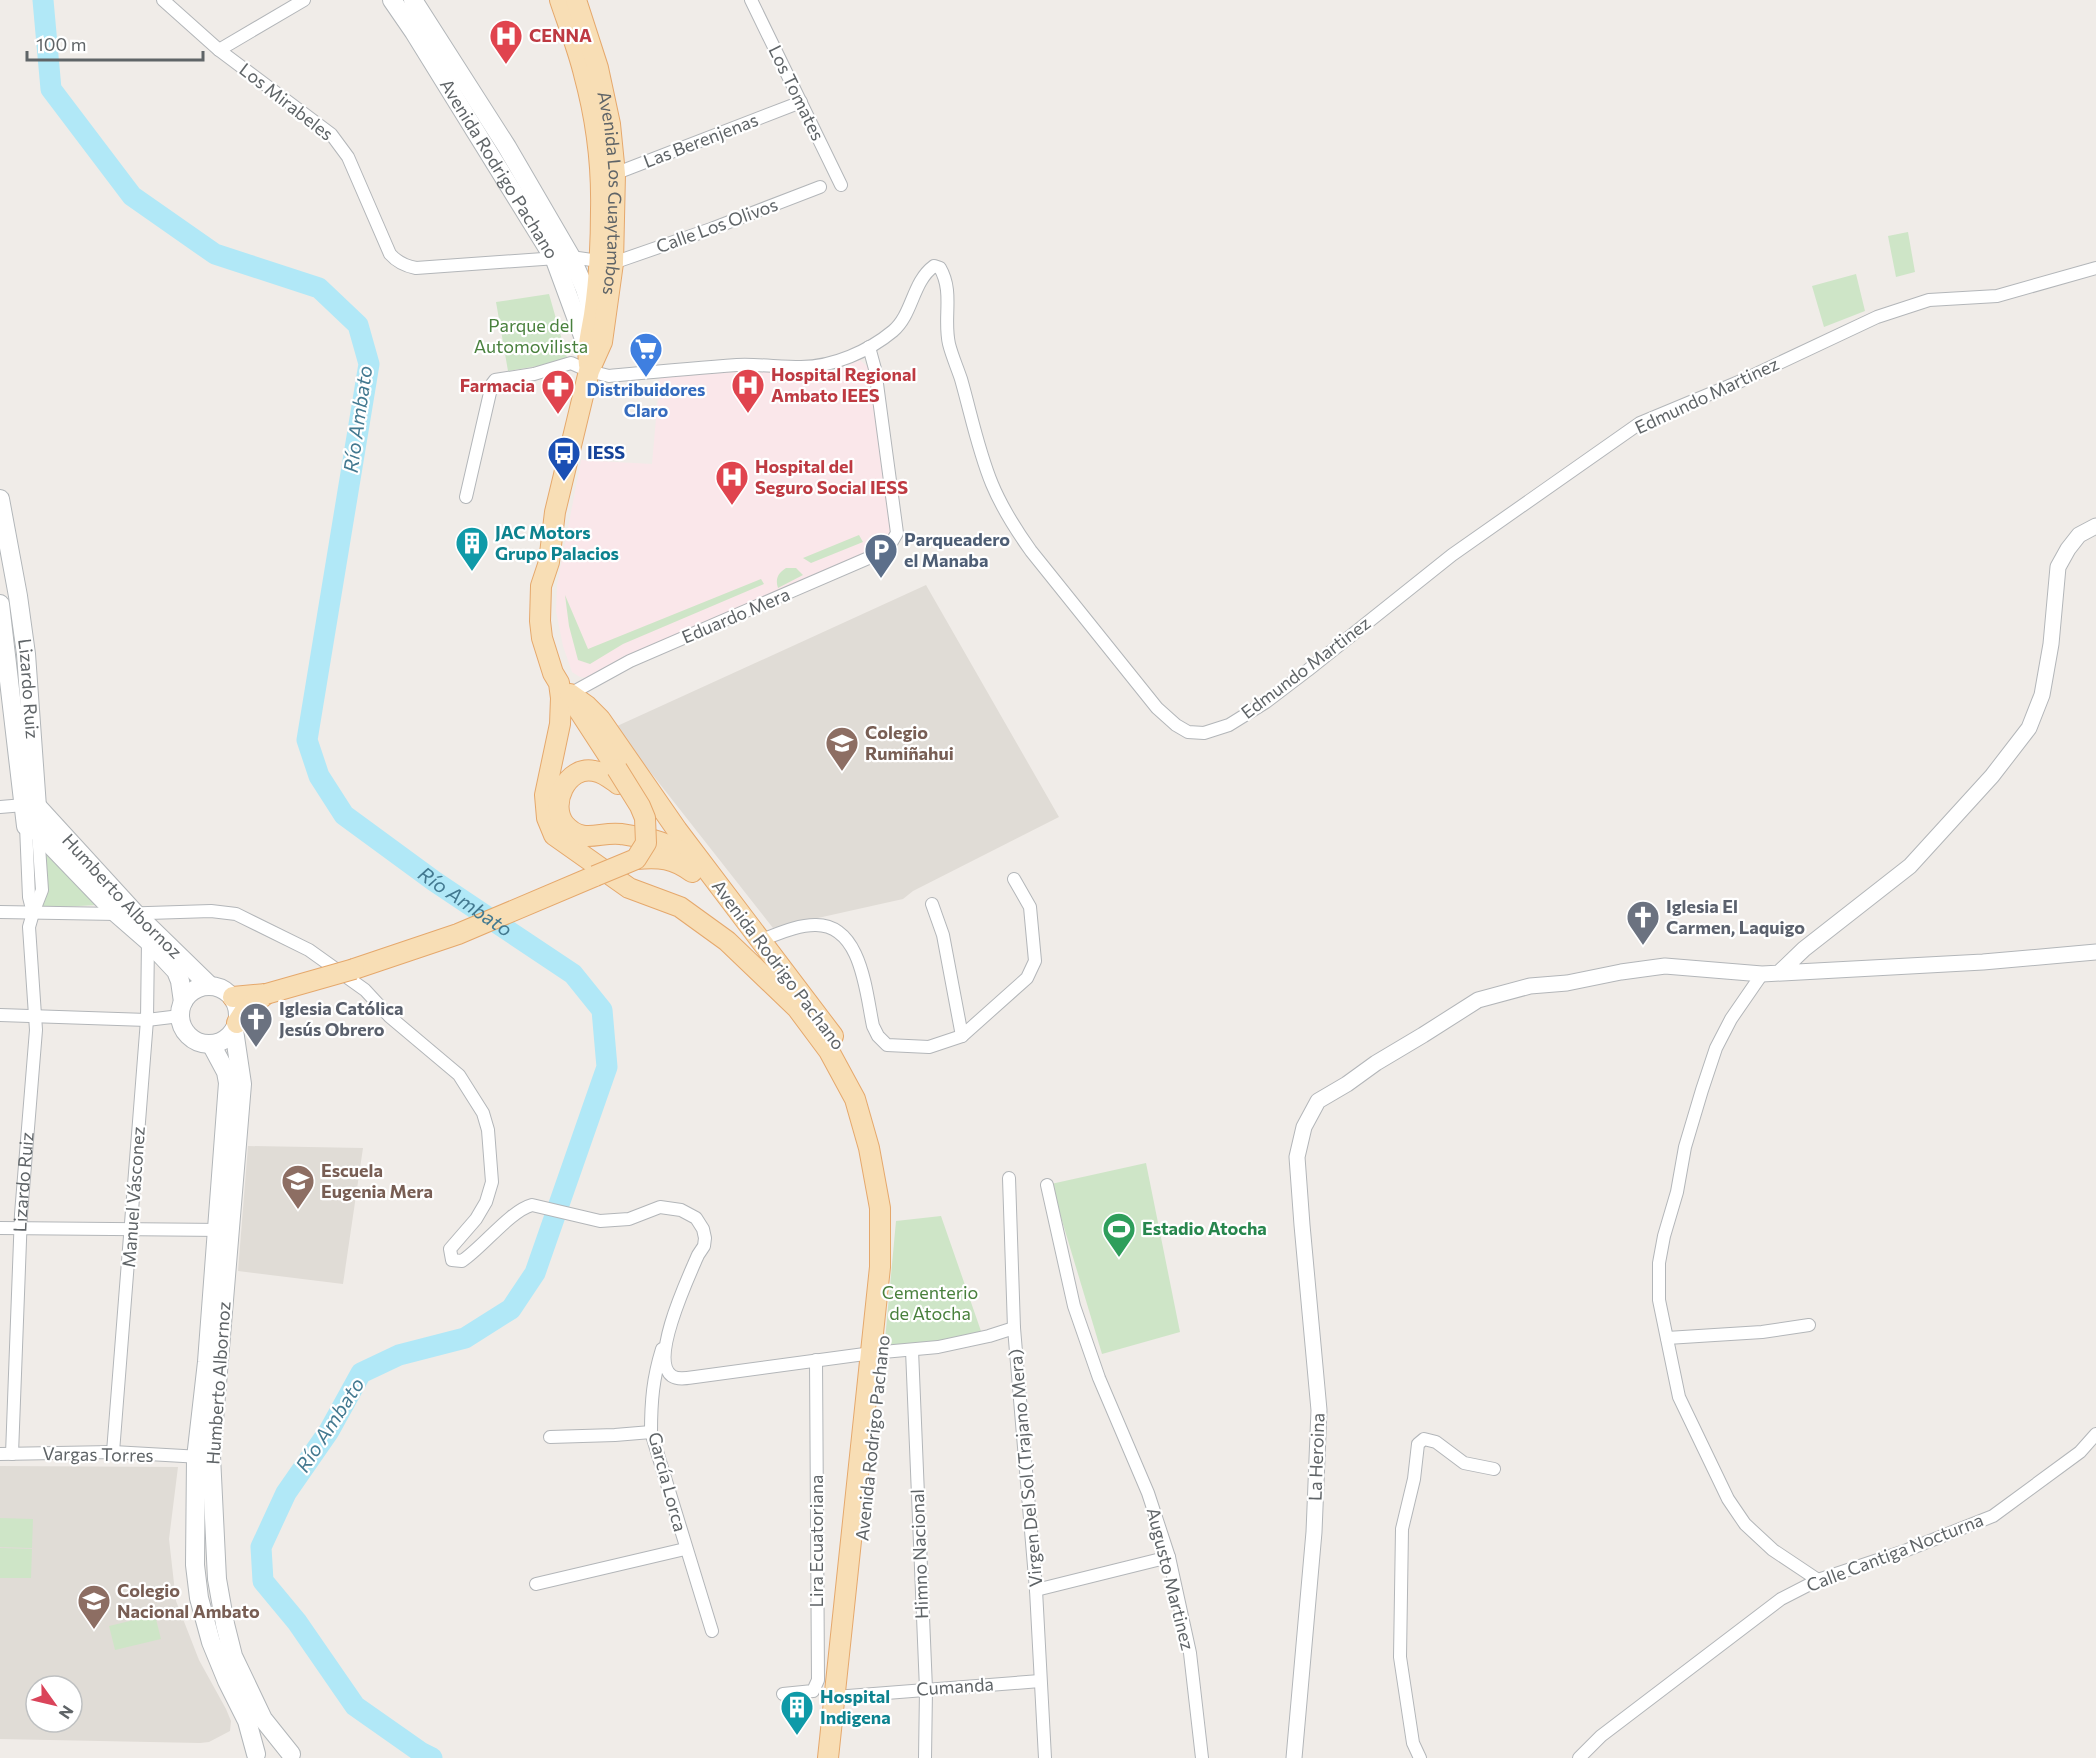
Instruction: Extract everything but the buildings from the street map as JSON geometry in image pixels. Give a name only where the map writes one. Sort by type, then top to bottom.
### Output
[{"type":"main road","name":"Avenida Rodrigo Pachano","points":[[392,0],[421,27],[499,152],[594,316]]},
{"type":"main road","name":"Avenida Rodrigo Pachano","points":[[413,0],[421,27]]},
{"type":"main road","name":"Avenida Los Guaytambos","points":[[560,0],[591,70],[610,124],[606,262],[595,345],[589,371]]},
{"type":"main road","name":"Avenida Los Guaytambos","points":[[576,0],[591,70]]},
{"type":"main road","name":"Avenida Rodrigo Pachano","points":[[563,259],[595,345]]},
{"type":"main road","name":"Avenida Los Guaytambos","points":[[595,345],[594,316],[606,262]]},
{"type":"main road","points":[[589,371],[555,512],[546,574],[549,586],[549,633],[566,696],[585,738],[618,776],[640,806],[645,818],[646,843],[636,859]]},
{"type":"main road","name":"Lizardo Ruiz","points":[[0,500],[9,597],[26,654],[32,829]]},
{"type":"main road","name":"Lizardo Ruiz","points":[[0,604],[7,714],[30,805]]},
{"type":"main road","name":"Avenida Rodrigo Pachano","points":[[566,696],[587,706],[600,719],[703,865],[831,1031],[852,1067],[879,1140],[889,1211],[889,1247],[840,1697],[837,1758]]},
{"type":"main road","points":[[566,696],[545,795],[547,818],[554,834],[629,888],[680,907],[727,941],[779,990]]},
{"type":"main road","points":[[595,876],[632,853],[640,838],[640,820],[618,776],[593,770],[581,772],[569,780],[560,793],[557,810],[564,824],[577,835],[597,837],[617,834],[672,845],[703,865]]},
{"type":"main road","name":"Humberto Albornoz","points":[[30,805],[176,971],[180,981],[182,1009]]},
{"type":"main road","name":"Humberto Albornoz","points":[[32,829],[210,986]]},
{"type":"main road","points":[[233,997],[266,994],[354,969],[458,933],[636,859],[655,858],[678,862],[697,876],[736,926],[779,990]]},
{"type":"main road","points":[[236,1026],[237,1005],[233,997],[219,987],[210,986],[195,990],[182,1009],[187,1033],[202,1043],[211,1044],[220,1041],[236,1026],[244,1012],[266,994]]},
{"type":"main road","name":"Avenida Rodrigo Pachano","points":[[779,990],[797,1008],[829,1051],[846,1080],[855,1099],[869,1148],[880,1208],[877,1352]]},
{"type":"main road","name":"Humberto Albornoz","points":[[236,1026],[242,1084],[224,1230],[195,1565],[200,1598],[211,1642],[247,1721],[255,1756]]},
{"type":"main road","name":"Humberto Albornoz","points":[[211,1044],[226,1072],[228,1083],[224,1230]]},
{"type":"main road","name":"Humberto Albornoz","points":[[203,1457],[217,1580],[233,1656],[263,1719],[293,1756]]},
{"type":"main road","name":"Avenida Rodrigo Pachano","points":[[828,1758],[840,1697]]},
{"type":"main road","points":[[255,1756],[279,1751],[293,1756]]},
{"type":"street","name":"Los Mirabeles","points":[[163,0],[219,50],[321,125],[342,147],[390,254],[401,264],[416,268],[563,259],[606,262]]},
{"type":"street","points":[[219,50],[304,0]]},
{"type":"street","name":"Los Tomates","points":[[751,0],[841,185]]},
{"type":"street","name":"Las Berenjenas","points":[[608,176],[801,102]]},
{"type":"street","name":"Calle Los Olivos","points":[[606,262],[711,229],[820,187]]},
{"type":"street","name":"Edmundo Martinez","points":[[466,497],[493,381],[534,374],[571,363],[609,376],[739,365],[767,364],[802,367],[842,359],[869,347],[895,330],[911,304],[926,272],[933,266],[940,268],[948,288],[946,329],[949,345],[981,452],[993,485],[1013,524],[1031,551],[1157,708],[1176,725],[1188,732],[1204,733],[1230,724],[1266,702],[1452,555],[1640,423],[1741,381],[1877,317],[1929,300],[1997,296],[2096,268]]},
{"type":"street","name":"Eduardo Mera","points":[[566,696],[630,661],[887,550],[897,533],[875,369],[869,347]]},
{"type":"street","points":[[1780,972],[1804,949],[1910,866],[1992,776],[2029,728],[2042,695],[2051,644],[2058,567],[2079,535],[2096,526]]},
{"type":"street","points":[[0,807],[30,805]]},
{"type":"street","name":"Lizardo Ruiz","points":[[6,1454],[36,1016],[29,927],[42,890],[32,829]]},
{"type":"street","points":[[761,940],[799,927],[818,925],[836,931],[851,944],[860,961],[873,1026],[878,1036],[887,1045],[929,1047],[962,1036],[1026,978],[1035,961],[1030,907],[1014,879]]},
{"type":"street","points":[[932,904],[943,935],[962,1036]]},
{"type":"street","points":[[0,912],[126,914],[211,911],[236,914],[309,950],[365,990],[390,1017],[459,1075],[483,1113],[488,1130],[492,1182],[486,1202],[476,1219],[450,1249],[452,1260],[462,1261],[470,1256],[526,1207],[540,1206],[592,1220],[611,1222],[629,1219],[660,1207],[681,1210],[696,1218],[703,1229],[704,1246],[698,1255],[668,1330],[666,1369],[676,1378],[877,1352],[912,1350],[964,1342],[1014,1328]]},
{"type":"street","name":"Manuel Vásconez","points":[[113,1452],[147,1020],[148,941]]},
{"type":"street","name":"La Heroina","points":[[1294,1758],[1314,1532],[1319,1410],[1297,1157],[1304,1127],[1318,1101],[1478,1000],[1530,986],[1567,983],[1665,966],[1762,974],[1923,966],[2096,952]]},
{"type":"street","points":[[1762,974],[1731,1020],[1716,1048],[1686,1147],[1659,1263],[1659,1300],[1678,1397],[1728,1499],[1745,1524],[1766,1544],[1793,1565],[1818,1580]]},
{"type":"street","points":[[0,1016],[147,1020],[182,1009]]},
{"type":"street","name":"Virgen Del Sol (Trajano Mera)","points":[[1009,1178],[1014,1328],[1036,1590],[1045,1758]]},
{"type":"street","name":"Augusto Martinez","points":[[1047,1185],[1074,1306],[1099,1378],[1148,1493],[1169,1557],[1190,1653],[1202,1758]]},
{"type":"street","points":[[0,1228],[224,1230]]},
{"type":"street","points":[[1667,1338],[1762,1332],[1809,1325]]},
{"type":"street","name":"García Lorca","points":[[668,1330],[654,1376],[651,1432],[712,1631]]},
{"type":"street","name":"Himno Nacional","points":[[912,1350],[926,1689],[925,1758]]},
{"type":"street","name":"Lira Ecuatoriana","points":[[783,1694],[813,1691],[818,1680],[816,1360]]},
{"type":"street","points":[[550,1437],[651,1432]]},
{"type":"street","name":"Calle Cantiga Nocturna","points":[[1579,1758],[1601,1736],[1781,1599],[1818,1580],[1902,1552],[1993,1516],[2080,1452],[2096,1434]]},
{"type":"street","points":[[1419,1758],[1413,1743],[1400,1657],[1402,1529],[1414,1479],[1418,1443],[1424,1439],[1436,1442],[1464,1463],[1494,1469]]},
{"type":"street","name":"Vargas Torres","points":[[6,1454],[113,1452],[203,1457]]},
{"type":"street","points":[[536,1584],[685,1549]]},
{"type":"street","points":[[1036,1590],[1169,1557]]},
{"type":"street","name":"Cumanda","points":[[840,1697],[1040,1681]]},
{"type":"shaded area","name":"Hospital del Seguro Social IESS","points":[[860,360],[869,368],[895,532],[885,549],[775,597],[624,656],[587,678],[572,672],[563,646],[556,611],[557,585],[581,460],[652,464],[660,373],[741,367],[804,378],[828,373]]},
{"type":"shaded area","name":"Colegio Rumiñahui","points":[[926,585],[1059,817],[913,891],[903,899],[773,928],[615,727]]},
{"type":"shaded area","name":"Escuela Eugenia Mera","points":[[248,1146],[363,1148],[343,1284],[238,1271]]},
{"type":"shaded area","name":"Colegio Nacional Ambato","points":[[0,1466],[178,1467],[169,1539],[176,1601],[199,1660],[231,1721],[230,1731],[209,1742],[0,1739]]},
{"type":"green space","points":[[1908,232],[1915,272],[1896,277],[1888,236]]},
{"type":"green space","points":[[1856,274],[1865,311],[1824,327],[1812,286]]},
{"type":"green space","name":"Parque del Automovilista","points":[[549,294],[568,361],[508,371],[496,302]]},
{"type":"green space","points":[[859,535],[863,542],[811,563],[803,558]]},
{"type":"green space","points":[[786,568],[796,568],[803,575],[778,588],[778,576]]},
{"type":"green space","points":[[761,579],[764,584],[623,644],[590,664],[578,660],[569,626],[565,595],[588,649]]},
{"type":"green space","points":[[41,845],[98,905],[41,908]]},
{"type":"green space","name":"Estadio Atocha","points":[[1146,1163],[1180,1332],[1102,1354],[1051,1184]]},
{"type":"green space","name":"Cementerio de Atocha","points":[[941,1216],[982,1334],[884,1351],[896,1221]]},
{"type":"green space","points":[[0,1518],[33,1519],[32,1548],[0,1547]]},
{"type":"green space","points":[[0,1548],[32,1549],[31,1578],[0,1578]]},
{"type":"green space","points":[[155,1615],[161,1639],[115,1650],[109,1626]]},
{"type":"waterway","name":"Río Ambato","points":[[43,0],[51,89],[132,196],[215,254],[319,288],[358,325],[369,364],[307,740],[319,776],[344,815],[434,881],[573,974],[602,1010],[607,1067],[535,1273],[511,1309],[465,1338],[399,1355],[361,1373],[329,1431],[286,1493],[261,1547],[263,1581],[297,1622],[355,1706],[432,1758]]},
{"type":"place","name":"CENNA","points":[[506,65]]},
{"type":"place","name":"Distribuidores Claro","points":[[646,378]]},
{"type":"place","name":"Hospital Regional Ambato IEES","points":[[748,414]]},
{"type":"place","name":"Farmacia","points":[[558,415]]},
{"type":"place","name":"IESS","points":[[564,482]]},
{"type":"place","name":"Hospital del Seguro Social IESS","points":[[732,506]]},
{"type":"place","name":"JAC Motors Grupo Palacios","points":[[472,572]]},
{"type":"place","name":"Parqueadero el Manaba","points":[[881,579]]},
{"type":"place","name":"Colegio Rumiñahui","points":[[842,772]]},
{"type":"place","name":"Iglesia El Carmen, Laquigo","points":[[1643,946]]},
{"type":"place","name":"Iglesia Católica Jesús Obrero","points":[[256,1048]]},
{"type":"place","name":"Escuela Eugenia Mera","points":[[298,1210]]},
{"type":"place","name":"Estadio Atocha","points":[[1119,1258]]},
{"type":"place","name":"Colegio Nacional Ambato","points":[[94,1630]]},
{"type":"place","name":"Hospital Indigena","points":[[797,1736]]}]
